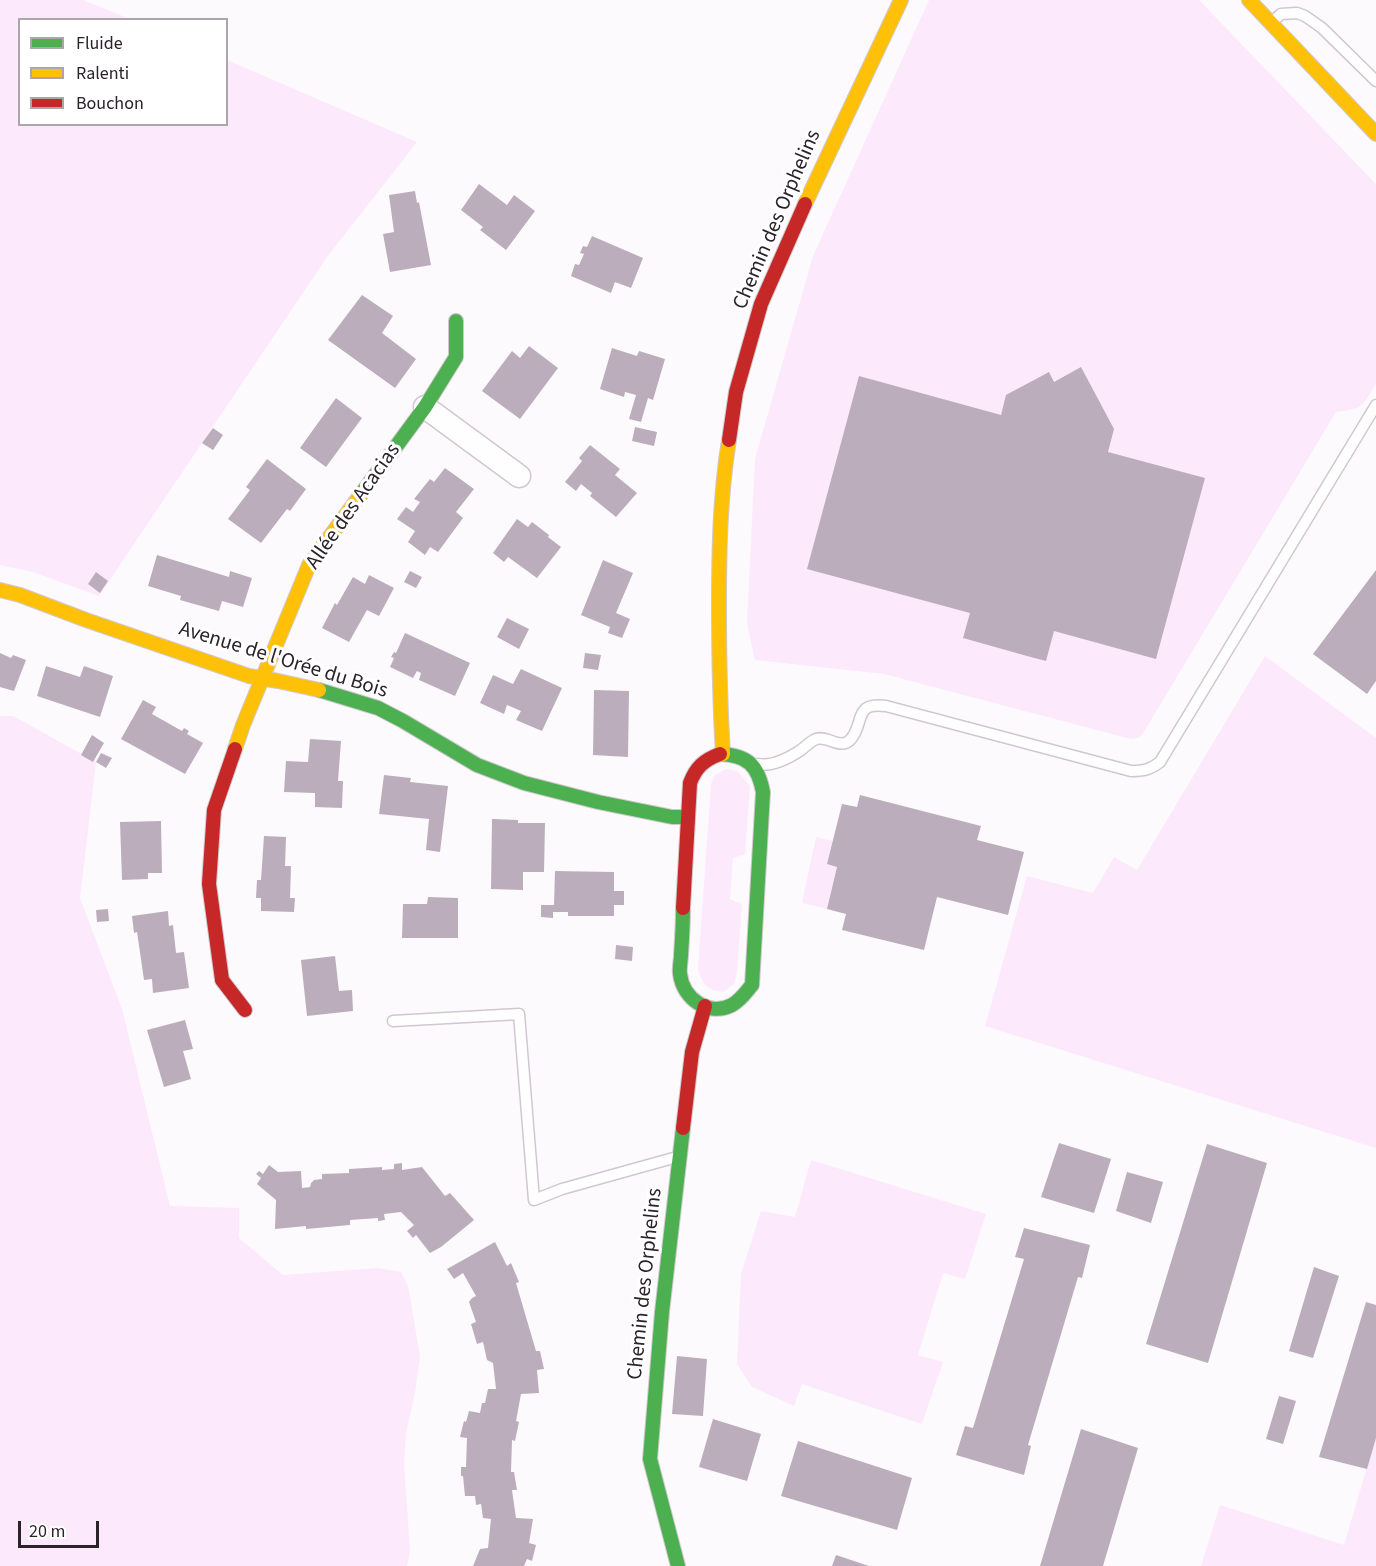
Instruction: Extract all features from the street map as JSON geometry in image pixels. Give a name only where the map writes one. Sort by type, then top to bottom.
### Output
[{"type":"street","name":"Chemin des Orphelins","points":[[723,754],[719,688],[719,542],[725,464],[736,392],[761,304],[781,256],[901,0]]},
{"type":"street","points":[[1249,0],[1376,134]]},
{"type":"street","name":"Allée des Acacias","points":[[245,1011],[222,980],[209,884],[214,810],[243,725],[309,565],[425,407],[456,357],[456,321]]},
{"type":"street","points":[[425,407],[519,476]]},
{"type":"street","name":"Avenue de l'Orée du Bois","points":[[0,590],[20,595],[249,676],[275,679],[376,708],[405,722],[477,764],[516,780],[573,796],[672,817],[688,818]]},
{"type":"street","points":[[731,754],[750,763],[758,771],[763,792],[752,985],[745,996],[735,1004],[723,1009],[710,1008],[698,1004],[688,995],[682,986],[680,975],[690,783],[700,764],[709,758],[731,754]]},
{"type":"street","name":"Chemin des Orphelins","points":[[678,1566],[650,1459],[662,1312],[692,1052],[705,1006]]},
{"type":"lane","points":[[1271,23],[1281,14],[1305,16],[1322,28],[1376,81]]},
{"type":"lane","points":[[750,763],[771,764],[788,758],[816,739],[821,738],[840,744],[847,743],[852,738],[860,716],[874,704],[1005,736],[1131,771],[1152,768],[1160,762],[1376,405]]},
{"type":"lane","points":[[393,1021],[519,1014],[534,1200],[681,1156]]},
{"type":"shaded area","points":[[0,0],[83,0],[128,18],[18,18],[18,126],[228,126],[228,60],[417,142],[327,257],[99,596],[33,572],[0,565]]},
{"type":"shaded area","points":[[929,0],[1199,0],[1376,184],[1376,384],[1361,406],[1336,412],[1142,735],[1138,738],[1131,739],[884,674],[755,660],[747,623],[755,459],[813,256]]},
{"type":"shaded area","points":[[1265,656],[1376,738],[1376,1148],[985,1026],[1027,876],[1093,893],[1114,857],[1137,870]]},
{"type":"shaded area","points":[[0,716],[13,716],[96,762],[80,898],[122,1009],[170,1206],[239,1208],[239,1238],[283,1275],[378,1268],[401,1272],[408,1286],[420,1356],[406,1433],[404,1461],[410,1552],[407,1566],[0,1566]]},
{"type":"shaded area","points":[[726,769],[737,771],[750,786],[745,854],[733,858],[730,899],[742,904],[737,972],[734,984],[723,992],[706,986],[698,969],[711,784],[715,775]]},
{"type":"shaded area","points":[[816,837],[833,841],[827,864],[837,867],[827,909],[802,903]]},
{"type":"shaded area","points":[[811,1160],[986,1214],[965,1279],[943,1273],[918,1355],[943,1362],[922,1424],[802,1384],[794,1406],[752,1387],[737,1364],[741,1274],[761,1211],[795,1217]]},
{"type":"shaded area","points":[[1376,1437],[1376,1566],[1201,1566],[1220,1505],[1344,1545]]},
{"type":"building","points":[[479,184],[507,205],[514,195],[535,211],[506,250],[480,230],[483,227],[461,210]]},
{"type":"building","points":[[415,191],[431,265],[390,272],[383,234],[394,232],[389,195]]},
{"type":"building","points":[[592,236],[643,258],[631,288],[615,282],[611,293],[571,276],[575,264],[579,265],[584,254],[580,253],[583,246],[587,247]]},
{"type":"building","points":[[362,295],[393,316],[382,333],[416,359],[395,388],[328,340]]},
{"type":"building","points":[[529,346],[558,368],[520,419],[482,391],[512,351],[520,358]]},
{"type":"building","points":[[612,348],[637,356],[639,351],[665,359],[653,400],[648,398],[641,422],[629,419],[636,395],[625,392],[624,397],[600,389]]},
{"type":"building","points":[[1081,367],[1114,429],[1108,452],[1205,478],[1156,659],[1054,631],[1046,661],[963,638],[970,613],[807,569],[859,376],[1001,415],[1006,395],[1049,372],[1054,382]]},
{"type":"building","points":[[336,398],[362,418],[326,467],[300,448]]},
{"type":"building","points":[[635,427],[657,432],[654,446],[632,441]]},
{"type":"building","points":[[213,428],[223,435],[213,450],[202,443]]},
{"type":"building","points":[[590,445],[620,469],[615,475],[637,493],[616,517],[590,496],[592,493],[581,484],[576,491],[565,482],[582,461],[579,458]]},
{"type":"building","points":[[267,459],[306,489],[261,543],[228,519],[250,490],[246,487]]},
{"type":"building","points":[[445,468],[474,489],[456,512],[463,518],[438,552],[430,547],[425,555],[408,542],[415,531],[397,519],[406,507],[413,512],[420,502],[414,499],[430,479],[434,482]]},
{"type":"building","points":[[517,519],[528,527],[532,522],[561,547],[537,578],[508,557],[504,562],[493,553]]},
{"type":"building","points":[[157,555],[229,577],[230,571],[252,578],[243,607],[222,601],[219,611],[180,600],[181,596],[148,586]]},
{"type":"building","points":[[603,560],[633,573],[616,613],[630,619],[622,638],[608,633],[610,627],[581,615]]},
{"type":"building","points":[[1376,570],[1376,681],[1367,694],[1313,654]]},
{"type":"building","points":[[410,571],[422,577],[416,588],[404,582]]},
{"type":"building","points":[[96,572],[108,581],[100,593],[88,584]]},
{"type":"building","points":[[369,575],[394,588],[379,616],[367,610],[349,642],[322,628],[335,603],[337,605],[353,577],[365,584]]},
{"type":"building","points":[[507,618],[529,629],[519,649],[497,637]]},
{"type":"building","points":[[405,633],[470,663],[455,696],[419,680],[421,673],[417,671],[413,678],[390,667],[394,658],[391,657],[394,652],[396,653]]},
{"type":"building","points":[[0,653],[11,658],[13,655],[26,660],[14,691],[0,687]]},
{"type":"building","points":[[585,653],[601,655],[598,670],[583,668]]},
{"type":"building","points":[[46,666],[80,677],[84,666],[113,676],[100,717],[37,696]]},
{"type":"building","points":[[521,669],[562,688],[542,731],[516,720],[521,711],[507,705],[504,714],[480,703],[493,675],[513,684]]},
{"type":"building","points":[[594,690],[629,691],[628,757],[593,755]]},
{"type":"building","points":[[143,700],[156,707],[152,714],[182,731],[184,728],[189,731],[187,734],[203,743],[185,774],[121,739]]},
{"type":"building","points":[[92,735],[104,743],[93,762],[81,755]]},
{"type":"building","points":[[310,739],[341,741],[338,781],[343,781],[342,808],[315,807],[315,793],[284,792],[286,761],[308,762]]},
{"type":"building","points":[[101,753],[112,758],[106,768],[96,762]]},
{"type":"building","points":[[384,775],[411,778],[410,782],[448,786],[440,852],[426,850],[429,819],[379,814]]},
{"type":"building","points":[[860,795],[981,826],[977,840],[1024,852],[1008,915],[937,897],[924,950],[842,930],[846,914],[827,909],[837,867],[827,864],[842,804],[857,807]]},
{"type":"building","points":[[492,819],[518,820],[518,823],[545,823],[544,872],[523,872],[523,890],[491,889]]},
{"type":"building","points":[[161,821],[162,873],[148,873],[148,879],[122,880],[120,822]]},
{"type":"building","points":[[264,836],[286,837],[285,866],[291,866],[290,898],[295,898],[294,912],[261,911],[261,898],[256,898],[257,880],[261,880]]},
{"type":"building","points":[[555,871],[614,872],[614,891],[624,891],[624,905],[614,905],[614,916],[568,916],[568,912],[553,912],[553,918],[541,917],[541,905],[554,905]]},
{"type":"building","points":[[428,897],[458,898],[458,938],[402,938],[403,904],[427,904]]},
{"type":"building","points":[[108,909],[109,921],[97,922],[96,910]]},
{"type":"building","points":[[168,911],[169,926],[173,925],[176,953],[184,952],[189,988],[153,993],[152,979],[144,980],[137,932],[134,933],[132,916]]},
{"type":"building","points":[[616,945],[633,947],[632,961],[615,959]]},
{"type":"building","points":[[335,956],[339,991],[352,990],[353,1011],[307,1016],[301,960]]},
{"type":"building","points":[[185,1020],[193,1049],[183,1051],[191,1079],[164,1087],[147,1030]]},
{"type":"building","points":[[1059,1143],[1111,1159],[1094,1213],[1041,1197]]},
{"type":"building","points":[[1207,1144],[1267,1163],[1208,1363],[1146,1344]]},
{"type":"building","points":[[402,1163],[402,1170],[422,1167],[445,1196],[450,1193],[474,1220],[441,1247],[430,1253],[416,1235],[413,1238],[407,1231],[414,1225],[401,1212],[384,1214],[385,1220],[378,1221],[378,1218],[350,1220],[350,1225],[275,1229],[276,1200],[257,1184],[261,1178],[256,1174],[259,1171],[263,1174],[269,1165],[278,1172],[301,1171],[302,1188],[310,1187],[314,1180],[322,1179],[322,1174],[349,1173],[349,1169],[382,1167],[382,1170],[394,1169],[394,1164]]},
{"type":"building","points":[[1127,1172],[1163,1182],[1151,1223],[1116,1211]]},
{"type":"building","points":[[1024,1228],[1090,1245],[1082,1278],[1078,1277],[1028,1445],[1031,1446],[1024,1475],[956,1455],[965,1426],[973,1428],[1024,1259],[1015,1257]]},
{"type":"building","points":[[495,1242],[507,1266],[511,1263],[519,1282],[516,1283],[536,1351],[540,1351],[544,1369],[537,1370],[539,1393],[521,1394],[516,1421],[519,1422],[515,1441],[512,1440],[511,1472],[514,1472],[517,1490],[512,1490],[516,1518],[533,1519],[529,1543],[536,1545],[532,1561],[527,1559],[524,1566],[473,1566],[480,1549],[488,1548],[491,1519],[483,1518],[481,1504],[476,1505],[475,1496],[465,1496],[463,1476],[461,1476],[461,1467],[466,1467],[467,1438],[460,1437],[464,1421],[466,1422],[469,1411],[480,1413],[488,1389],[496,1389],[493,1363],[487,1360],[483,1342],[477,1344],[471,1324],[476,1322],[469,1302],[476,1296],[463,1273],[454,1279],[447,1269]]},
{"type":"building","points":[[1314,1267],[1339,1276],[1313,1358],[1289,1351]]},
{"type":"building","points":[[1366,1302],[1376,1305],[1376,1438],[1367,1469],[1319,1457]]},
{"type":"building","points":[[677,1356],[707,1359],[703,1416],[672,1414]]},
{"type":"building","points":[[1279,1396],[1296,1401],[1283,1444],[1266,1439]]},
{"type":"building","points":[[713,1419],[761,1434],[747,1481],[699,1467]]},
{"type":"building","points":[[1081,1429],[1138,1448],[1103,1566],[1040,1566]]},
{"type":"building","points":[[798,1441],[912,1478],[897,1530],[781,1496]]},
{"type":"building","points":[[836,1555],[869,1566],[832,1566]]},
{"type":"traffic: fast","points":[[362,493],[425,407],[456,357],[456,321]]},
{"type":"traffic: fast","points":[[319,690],[378,708],[477,765],[524,783],[598,802],[672,817],[688,817]]},
{"type":"traffic: fast","points":[[683,908],[680,972],[686,991],[698,1003],[706,1007],[715,1009],[732,1005],[752,985],[763,792],[758,775],[750,763],[744,759],[720,754]]},
{"type":"traffic: fast","points":[[678,1566],[650,1459],[662,1312],[683,1128]]},
{"type":"traffic: slow","points":[[805,204],[901,0]]},
{"type":"traffic: slow","points":[[1249,0],[1376,134]]},
{"type":"traffic: slow","points":[[723,754],[719,662],[719,565],[722,502],[729,440]]},
{"type":"traffic: slow","points":[[235,749],[309,565],[362,493]]},
{"type":"traffic: slow","points":[[0,590],[20,595],[249,676],[319,690]]},
{"type":"traffic: jam","points":[[729,440],[736,392],[761,304],[805,204]]},
{"type":"traffic: jam","points":[[235,749],[214,810],[209,884],[222,980],[245,1010]]},
{"type":"traffic: jam","points":[[683,908],[690,783],[701,765],[720,754]]},
{"type":"traffic: jam","points":[[683,1128],[692,1052],[705,1006]]}]
